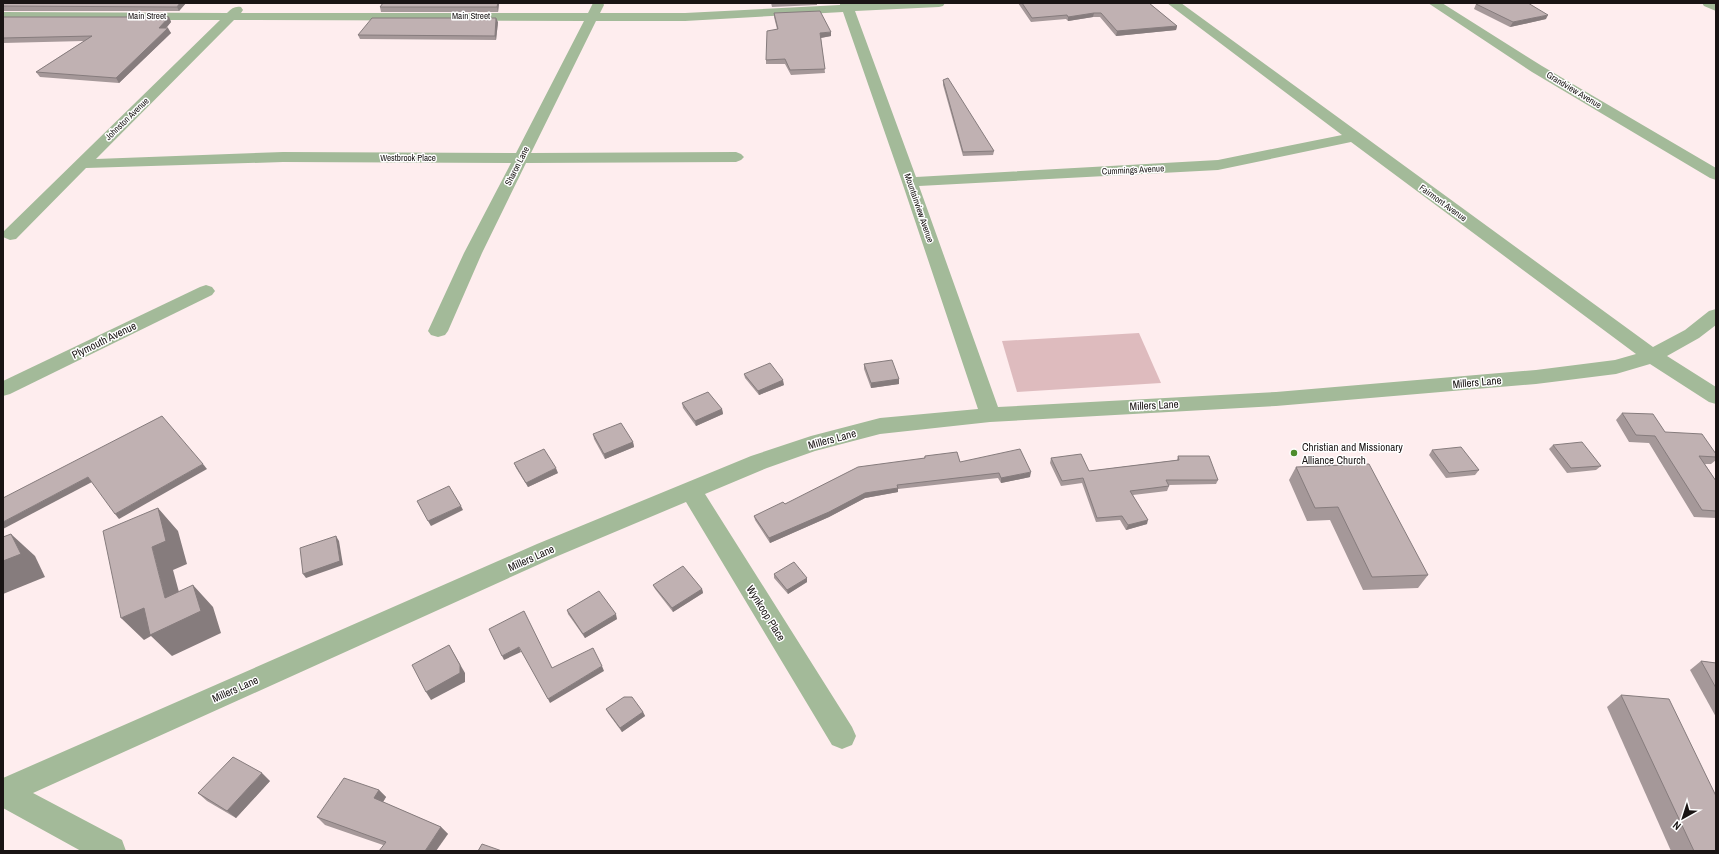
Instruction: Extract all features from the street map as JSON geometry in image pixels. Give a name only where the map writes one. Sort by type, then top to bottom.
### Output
[{"type":"street","name":"Johnston Avenue","points":[[10,236],[80,164],[244,3]]},
{"type":"street","name":"Main Street","points":[[3,16],[231,16],[596,10],[712,16],[847,6],[938,3]]},
{"type":"street","name":"Fairmont Avenue","points":[[1173,3],[1652,356],[1716,397]]},
{"type":"street","name":"Grandview Avenue","points":[[1434,3],[1537,69],[1716,175]]},
{"type":"street","points":[[1708,3],[1716,7]]},
{"type":"street","name":"Mountainview Avenue","points":[[847,6],[910,182],[990,415]]},
{"type":"street","name":"Sharon Lane","points":[[438,331],[473,253],[596,10]]},
{"type":"street","name":"Cummings Avenue","points":[[910,182],[1218,165],[1353,137]]},
{"type":"street","name":"Westbrook Place","points":[[80,164],[283,157],[736,157]]},
{"type":"street","name":"Plymouth Avenue","points":[[3,389],[206,291]]},
{"type":"street","name":"Millers Lane","points":[[3,792],[545,551],[758,462],[880,426],[990,415],[1276,399],[1536,377],[1616,366],[1652,356],[1692,334],[1716,315]]},
{"type":"street","name":"Wynkoop Place","points":[[691,490],[842,736]]},
{"type":"street","points":[[3,792],[111,851]]},
{"type":"shaded area","points":[[1139,333],[1161,383],[1017,392],[1002,341]]},
{"type":"building","points":[[3,3],[180,3],[177,7],[3,6]]},
{"type":"building","points":[[383,3],[498,3],[497,7],[380,7]]},
{"type":"building","points":[[1022,3],[1149,3],[1177,26],[1117,31],[1101,13],[1068,17],[1067,15],[1032,18]]},
{"type":"building","points":[[1528,3],[1548,15],[1513,22],[1476,4]]},
{"type":"building","points":[[820,11],[831,32],[820,33],[825,69],[790,70],[785,59],[766,60],[767,31],[778,29],[774,13]]},
{"type":"building","points":[[3,17],[169,17],[159,28],[168,28],[116,78],[36,72],[92,36],[3,38]]},
{"type":"building","points":[[372,18],[496,18],[495,36],[358,35]]},
{"type":"building","points":[[948,78],[994,151],[963,152],[943,80]]},
{"type":"building","points":[[892,360],[899,379],[871,383],[864,364]]},
{"type":"building","points":[[770,363],[783,380],[758,391],[744,374]]},
{"type":"building","points":[[708,392],[722,409],[695,421],[682,403]]},
{"type":"building","points":[[1622,413],[1653,414],[1665,432],[1702,434],[1716,454],[1716,457],[1699,456],[1716,481],[1716,511],[1702,510],[1655,436],[1636,435]]},
{"type":"building","points":[[162,416],[203,464],[115,514],[88,477],[3,522],[3,498]]},
{"type":"building","points":[[621,423],[633,442],[604,454],[593,434]]},
{"type":"building","points":[[1582,442],[1601,466],[1571,468],[1553,445]]},
{"type":"building","points":[[1461,447],[1479,470],[1449,473],[1432,450]]},
{"type":"building","points":[[544,449],[556,468],[526,483],[514,463]]},
{"type":"building","points":[[1020,449],[1031,472],[1001,478],[999,473],[897,485],[898,488],[865,493],[829,512],[769,538],[754,516],[783,502],[785,504],[858,467],[957,452],[960,462]]},
{"type":"building","points":[[1081,454],[1089,471],[1179,460],[1178,456],[1209,456],[1218,480],[1166,480],[1169,486],[1130,491],[1148,520],[1128,525],[1122,516],[1097,518],[1083,478],[1062,481],[1051,458]]},
{"type":"building","points":[[1369,464],[1428,575],[1372,577],[1338,507],[1315,508],[1296,467]]},
{"type":"building","points":[[449,486],[461,506],[428,521],[417,501]]},
{"type":"building","points":[[158,508],[166,541],[152,547],[165,598],[193,585],[201,611],[150,635],[144,608],[121,618],[103,531]]},
{"type":"building","points":[[11,534],[21,554],[3,561],[3,537]]},
{"type":"building","points":[[336,536],[340,561],[303,574],[300,548]]},
{"type":"building","points":[[794,562],[807,578],[787,590],[774,574]]},
{"type":"building","points":[[683,566],[702,589],[672,608],[653,585]]},
{"type":"building","points":[[599,591],[616,614],[583,634],[567,610]]},
{"type":"building","points":[[524,611],[552,668],[593,648],[602,666],[548,699],[519,647],[502,656],[489,629]]},
{"type":"building","points":[[449,645],[460,665],[460,673],[426,692],[412,665]]},
{"type":"building","points":[[1701,661],[1716,663],[1716,688]]},
{"type":"building","points":[[1621,695],[1669,699],[1716,796],[1716,851],[1694,851]]},
{"type":"building","points":[[624,697],[632,697],[643,712],[620,728],[606,709]]},
{"type":"building","points":[[233,757],[262,773],[227,811],[198,793]]},
{"type":"building","points":[[344,778],[379,790],[374,798],[441,827],[425,851],[379,851],[386,842],[317,817]]},
{"type":"building","points":[[482,844],[502,851],[478,851]]},
{"type":"place","name":"Christian and Missionary Alliance Church","points":[[1294,453]]}]
